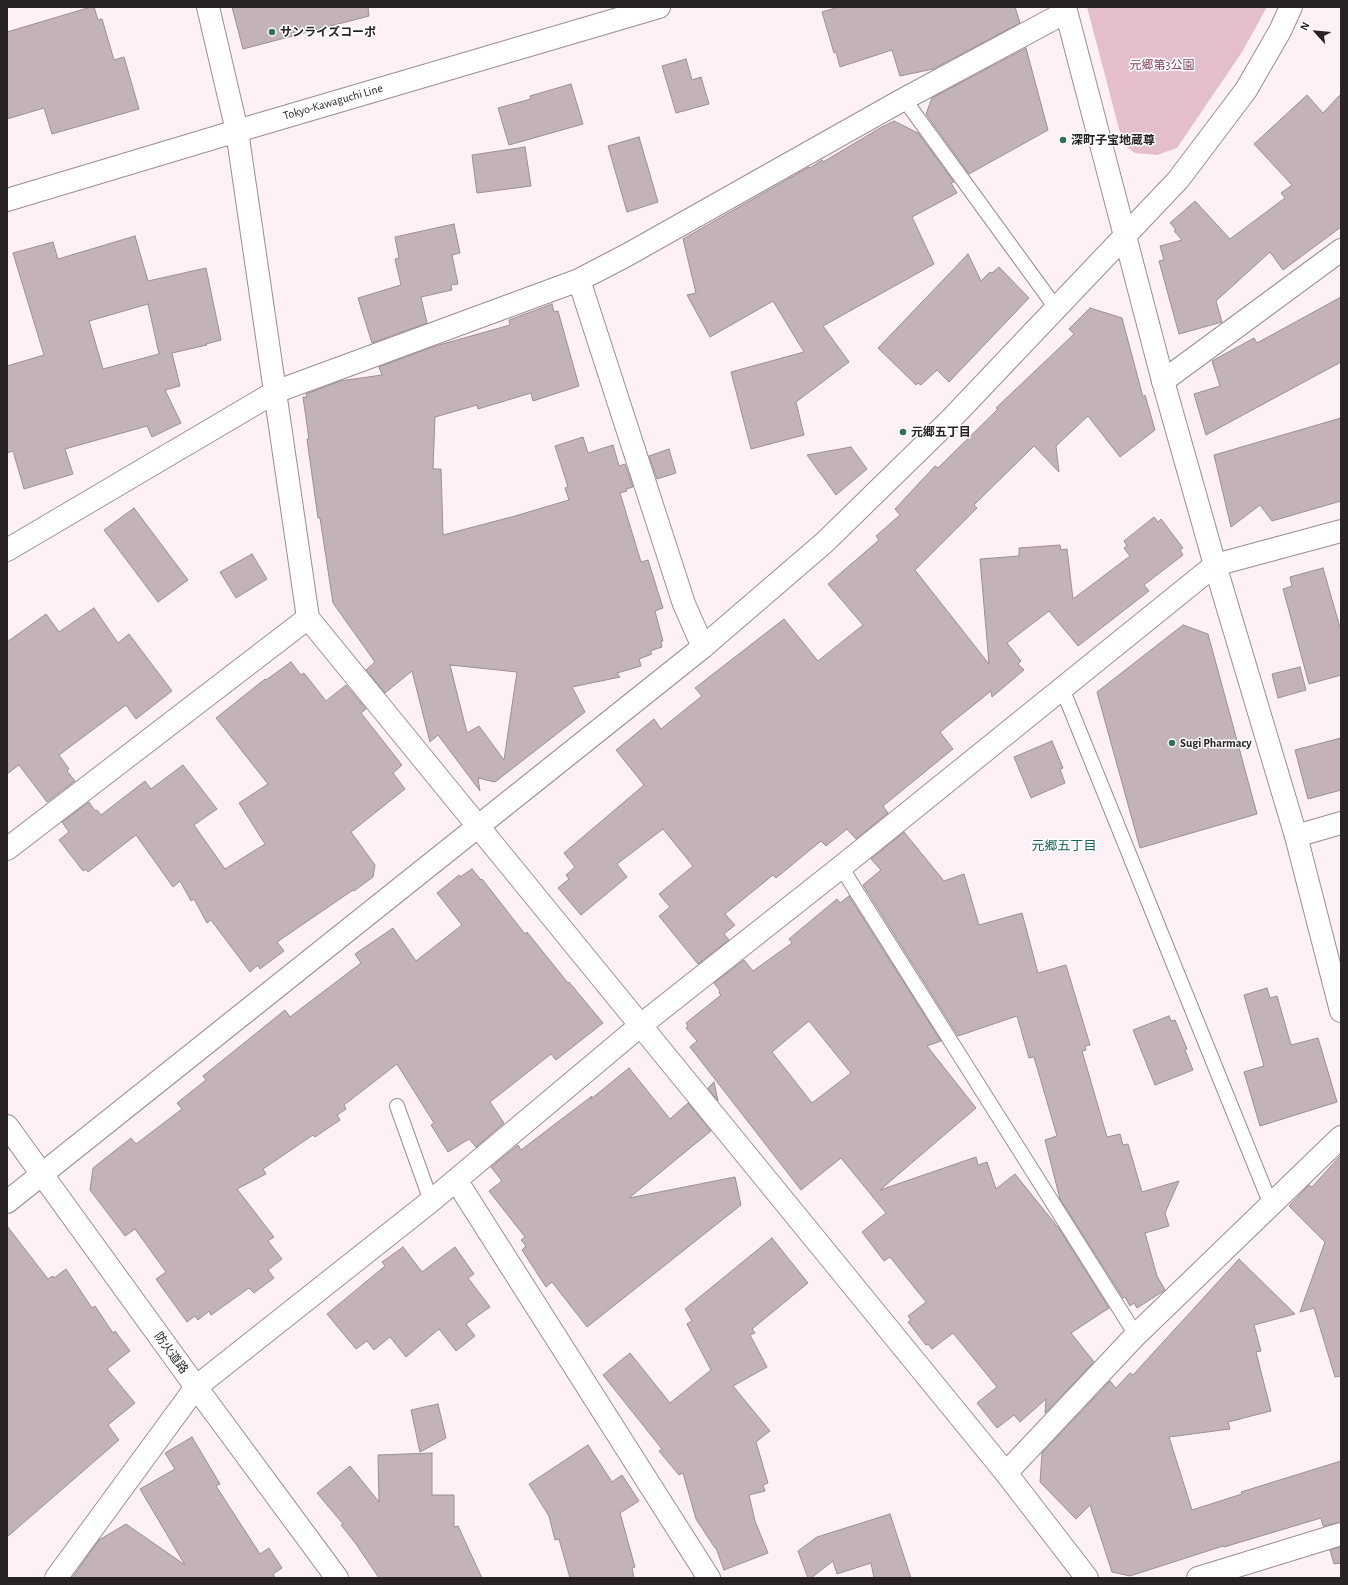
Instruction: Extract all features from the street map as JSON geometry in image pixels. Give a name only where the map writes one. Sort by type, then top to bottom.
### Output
[{"type":"street","points":[[208,7],[237,130],[308,618],[1006,1473],[1087,1578]]},
{"type":"street","name":"Tokyo-Kawaguchi Line","points":[[7,200],[237,130],[659,7]]},
{"type":"street","points":[[7,1202],[703,647],[825,542],[951,419],[1178,180],[1246,90],[1280,32],[1291,7]]},
{"type":"street","points":[[7,550],[275,392],[579,280],[628,255],[904,99],[1066,10],[1163,380],[1215,565],[1296,836],[1341,1011]]},
{"type":"street","points":[[1163,380],[1341,250]]},
{"type":"street","points":[[579,280],[684,604],[703,647]]},
{"type":"street","points":[[56,1578],[196,1387],[431,1201],[641,1025],[841,867],[1215,565],[1341,531]]},
{"type":"street","points":[[7,849],[308,618]]},
{"type":"street","points":[[1296,836],[1341,823]]},
{"type":"street","name":"防火道路","points":[[7,1126],[196,1387],[337,1578]]},
{"type":"street","points":[[1006,1473],[1136,1335],[1341,1137]]},
{"type":"street","points":[[456,1180],[709,1578]]},
{"type":"street","points":[[1198,1578],[1341,1534]]},
{"type":"lane","points":[[904,99],[1056,308]]},
{"type":"lane","points":[[1062,688],[1271,1204]]},
{"type":"lane","points":[[841,867],[1136,1335]]},
{"type":"lane","points":[[397,1106],[431,1201]]},
{"type":"green space","name":"元郷第3公園","points":[[1087,7],[1267,7],[1242,52],[1177,148],[1157,155],[1135,153],[1123,144]]},
{"type":"building","points":[[94,7],[98,20],[102,19],[114,60],[124,57],[139,109],[52,134],[44,108],[7,119],[7,32]]},
{"type":"building","name":"サンライズコーポ","points":[[232,7],[368,7],[369,16],[243,49]]},
{"type":"building","points":[[839,7],[1015,7],[1020,23],[933,69],[900,76],[892,50],[840,67],[836,52],[834,53],[822,12]]},
{"type":"building","points":[[1026,48],[1048,130],[969,174],[926,114],[932,98]]},
{"type":"building","points":[[686,59],[692,80],[701,77],[709,104],[676,113],[662,66]]},
{"type":"building","points":[[571,84],[583,124],[509,145],[498,108],[531,99],[530,96]]},
{"type":"building","points":[[1341,94],[1341,227],[1283,270],[1270,252],[1216,301],[1222,322],[1179,334],[1159,261],[1164,260],[1160,246],[1182,240],[1174,231],[1176,230],[1170,223],[1195,201],[1230,239],[1285,198],[1281,193],[1292,185],[1254,144],[1307,95],[1323,113]]},
{"type":"building","points":[[894,121],[918,133],[954,182],[951,183],[957,193],[912,217],[934,264],[823,326],[849,362],[796,402],[804,435],[751,449],[731,372],[804,352],[773,301],[710,337],[687,295],[696,293],[683,239],[809,167],[810,168],[822,160],[823,162]]},
{"type":"building","points":[[639,137],[658,202],[627,212],[608,146]]},
{"type":"building","points":[[525,147],[531,186],[477,193],[472,155]]},
{"type":"building","points":[[454,224],[460,253],[452,255],[458,284],[451,285],[452,290],[421,297],[427,323],[372,343],[358,298],[401,285],[395,259],[399,258],[395,237]]},
{"type":"building","points":[[135,236],[148,281],[206,268],[221,340],[206,344],[207,345],[172,353],[180,386],[165,390],[181,423],[152,437],[147,426],[65,449],[73,474],[24,489],[13,451],[7,453],[7,366],[44,355],[13,253],[53,242],[58,259]],"holes":[[[148,304],[159,354],[103,369],[89,321]]]},
{"type":"building","points":[[968,254],[981,281],[990,272],[992,273],[999,267],[1029,298],[949,382],[937,370],[921,385],[918,383],[916,385],[878,348]]},
{"type":"building","points":[[1341,297],[1341,362],[1206,435],[1194,394],[1220,386],[1212,361],[1254,338],[1257,343]]},
{"type":"building","points":[[552,304],[554,312],[558,311],[579,386],[533,401],[531,393],[478,409],[477,405],[435,417],[433,469],[441,469],[443,535],[569,500],[565,488],[568,487],[555,446],[583,437],[588,453],[613,445],[619,466],[625,464],[633,487],[620,493],[641,562],[648,560],[663,608],[655,611],[663,641],[661,641],[662,647],[650,651],[652,654],[639,659],[641,666],[617,673],[620,677],[572,687],[585,712],[495,782],[478,778],[480,791],[438,735],[430,742],[412,671],[385,693],[366,670],[375,662],[333,603],[320,518],[318,518],[303,397],[307,397],[306,394],[340,381],[382,375],[379,367],[432,347],[510,325],[509,320]],"holes":[[[450,665],[517,672],[504,760],[479,726],[467,733]]]},
{"type":"building","points":[[1090,308],[1122,318],[1143,397],[1145,395],[1155,430],[1120,457],[1088,416],[1056,446],[1059,472],[1034,446],[974,505],[977,508],[915,570],[989,664],[980,559],[1019,556],[1019,548],[1060,545],[1061,550],[1067,549],[1073,599],[1130,556],[1124,548],[1127,546],[1124,541],[1154,517],[1158,522],[1161,519],[1183,548],[1180,550],[1183,555],[1144,585],[1149,591],[1078,646],[1049,611],[1007,643],[1021,661],[1018,664],[1024,670],[992,697],[991,691],[940,732],[953,749],[883,806],[888,813],[856,839],[847,829],[826,846],[821,841],[776,878],[773,875],[725,914],[735,925],[724,934],[729,940],[698,964],[659,916],[670,907],[659,894],[693,866],[663,829],[617,864],[627,877],[581,915],[558,888],[569,879],[566,875],[575,867],[564,853],[644,785],[616,750],[654,719],[661,729],[702,696],[695,688],[784,619],[818,661],[863,625],[828,584],[879,540],[876,536],[900,515],[895,509],[935,466],[938,468],[998,409],[996,408],[1074,334],[1069,329]]},
{"type":"building","points":[[1341,418],[1341,501],[1272,521],[1260,505],[1231,527],[1214,455]]},
{"type":"building","points":[[851,447],[867,469],[836,495],[807,455]]},
{"type":"building","points":[[669,449],[676,473],[657,479],[649,456]]},
{"type":"building","points":[[134,508],[188,580],[158,602],[104,530]]},
{"type":"building","points":[[252,554],[267,579],[236,598],[220,572]]},
{"type":"building","points":[[1323,568],[1341,631],[1341,675],[1309,684],[1283,589],[1292,586],[1290,577]]},
{"type":"building","points":[[94,608],[118,643],[129,634],[172,691],[136,719],[126,705],[59,755],[69,769],[67,771],[75,781],[47,802],[19,765],[7,774],[7,642],[46,614],[59,632]]},
{"type":"building","points":[[1183,625],[1208,634],[1257,814],[1140,848],[1097,692]]},
{"type":"building","points":[[291,662],[301,675],[304,673],[326,701],[346,685],[366,709],[361,713],[402,765],[393,773],[405,789],[351,832],[375,865],[373,877],[277,942],[284,951],[260,969],[258,965],[250,972],[211,920],[207,923],[194,899],[191,901],[180,881],[173,887],[136,835],[88,872],[86,869],[83,871],[59,840],[69,832],[62,822],[89,802],[95,811],[97,810],[101,815],[145,781],[151,789],[183,765],[217,809],[194,825],[225,869],[265,844],[239,803],[268,784],[216,718],[265,679],[266,680]]},
{"type":"building","points":[[1300,667],[1306,690],[1278,698],[1272,674]]},
{"type":"building","points":[[1341,738],[1341,790],[1308,799],[1295,750]]},
{"type":"building","points":[[1052,741],[1063,768],[1060,769],[1065,783],[1031,798],[1014,757]]},
{"type":"building","points":[[904,832],[944,881],[964,874],[979,925],[1022,913],[1038,973],[1066,965],[1090,1045],[1085,1046],[1086,1050],[1082,1051],[1107,1137],[1120,1134],[1123,1145],[1128,1144],[1142,1192],[1179,1181],[1165,1213],[1169,1226],[1145,1233],[1157,1276],[1165,1290],[1137,1308],[1134,1303],[1130,1306],[1125,1297],[1123,1298],[1060,1199],[1045,1140],[1057,1136],[1034,1057],[1029,1058],[1017,1016],[958,1036],[863,885],[881,870],[871,859]]},
{"type":"building","points":[[472,869],[481,880],[482,879],[525,934],[527,932],[568,983],[569,982],[603,1023],[556,1060],[551,1054],[490,1102],[504,1123],[476,1147],[469,1139],[448,1152],[431,1125],[434,1123],[397,1064],[344,1105],[346,1109],[337,1115],[340,1120],[315,1137],[313,1135],[263,1169],[266,1174],[237,1189],[274,1237],[268,1241],[282,1259],[268,1270],[274,1278],[254,1293],[249,1288],[211,1315],[209,1311],[198,1320],[195,1316],[187,1322],[156,1279],[166,1272],[135,1229],[125,1236],[90,1190],[93,1168],[131,1138],[136,1144],[182,1109],[177,1103],[206,1080],[203,1076],[285,1010],[290,1017],[361,963],[355,954],[393,928],[416,961],[462,925],[437,893],[459,875],[460,877]]},
{"type":"building","points":[[849,896],[941,1041],[927,1046],[976,1108],[880,1190],[976,1157],[978,1165],[987,1162],[996,1189],[1015,1174],[1060,1230],[1109,1308],[1071,1333],[1094,1362],[1045,1413],[1046,1399],[1020,1422],[1014,1415],[997,1428],[977,1403],[997,1387],[953,1333],[932,1349],[928,1344],[926,1345],[908,1322],[911,1320],[908,1316],[926,1302],[890,1257],[884,1261],[862,1232],[886,1213],[841,1158],[801,1190],[690,1047],[697,1041],[686,1028],[688,1026],[686,1023],[721,995],[714,983],[744,960],[753,971],[792,943],[789,939],[837,899],[840,903]],"holes":[[[809,1021],[851,1073],[812,1103],[772,1052]]]},
{"type":"building","points":[[1267,988],[1270,998],[1277,996],[1291,1045],[1318,1038],[1337,1102],[1260,1126],[1244,1072],[1264,1066],[1244,995]]},
{"type":"building","points":[[1169,1016],[1171,1021],[1175,1020],[1187,1049],[1185,1050],[1193,1070],[1155,1085],[1133,1030]]},
{"type":"building","points":[[629,1068],[670,1119],[688,1103],[711,1131],[629,1198],[735,1177],[741,1205],[587,1327],[552,1282],[546,1287],[522,1250],[526,1246],[521,1240],[525,1237],[489,1191],[502,1181],[491,1167],[518,1145],[521,1150],[592,1096],[591,1099]]},
{"type":"building","points":[[714,1082],[718,1101],[708,1088]]},
{"type":"building","points":[[1341,1155],[1341,1376],[1335,1377],[1314,1308],[1300,1312],[1325,1242],[1289,1206],[1309,1185],[1312,1187]]},
{"type":"building","points":[[7,1226],[48,1279],[53,1276],[54,1278],[66,1269],[92,1308],[95,1306],[113,1333],[115,1331],[130,1351],[107,1369],[135,1403],[108,1425],[119,1440],[7,1537]]},
{"type":"building","points":[[772,1238],[808,1283],[752,1329],[755,1333],[750,1335],[767,1367],[733,1386],[770,1431],[756,1442],[768,1483],[763,1485],[765,1491],[749,1495],[755,1521],[768,1553],[724,1570],[716,1548],[696,1519],[683,1473],[679,1475],[659,1451],[662,1449],[603,1375],[630,1353],[670,1403],[711,1370],[687,1324],[692,1321],[685,1309]]},
{"type":"building","points":[[403,1247],[422,1272],[455,1247],[474,1274],[468,1278],[490,1307],[466,1324],[475,1336],[456,1351],[439,1329],[406,1357],[390,1337],[374,1350],[367,1341],[356,1349],[327,1314],[385,1266],[382,1262]]},
{"type":"building","points":[[1239,1259],[1295,1314],[1254,1325],[1261,1351],[1256,1352],[1271,1411],[1228,1422],[1230,1429],[1169,1437],[1192,1510],[1242,1494],[1241,1492],[1341,1461],[1341,1522],[1323,1526],[1321,1518],[1224,1547],[1223,1546],[1130,1576],[1112,1572],[1090,1505],[1076,1519],[1040,1482],[1042,1453],[1110,1381],[1116,1388],[1130,1373],[1133,1375]]},
{"type":"building","points":[[438,1404],[446,1438],[420,1452],[411,1410]]},
{"type":"building","points":[[192,1437],[220,1484],[216,1486],[260,1554],[269,1548],[282,1568],[273,1574],[275,1578],[72,1578],[99,1540],[126,1524],[185,1565],[140,1489],[175,1469],[165,1453]]},
{"type":"building","points":[[588,1445],[612,1482],[622,1475],[639,1501],[620,1513],[635,1567],[632,1568],[634,1578],[570,1578],[559,1539],[555,1540],[549,1516],[529,1484]]},
{"type":"building","points":[[432,1453],[432,1495],[454,1495],[454,1527],[458,1526],[482,1578],[379,1578],[341,1525],[343,1524],[317,1493],[350,1466],[379,1502],[378,1455]]},
{"type":"building","points":[[890,1514],[911,1578],[874,1578],[871,1563],[837,1574],[833,1561],[811,1578],[808,1578],[798,1551],[817,1537]]},
{"type":"building","points":[[1341,1547],[1341,1563],[1334,1564],[1330,1550]]},
{"type":"place","name":"サンライズコーポ","points":[[272,32]]},
{"type":"place","name":"深町子宝地蔵尊","points":[[1063,140]]},
{"type":"place","name":"元郷五丁目","points":[[903,432]]},
{"type":"place","name":"Sugi Pharmacy","points":[[1172,743]]},
{"type":"district","name":"元郷五丁目","points":[[1064,846]]}]
